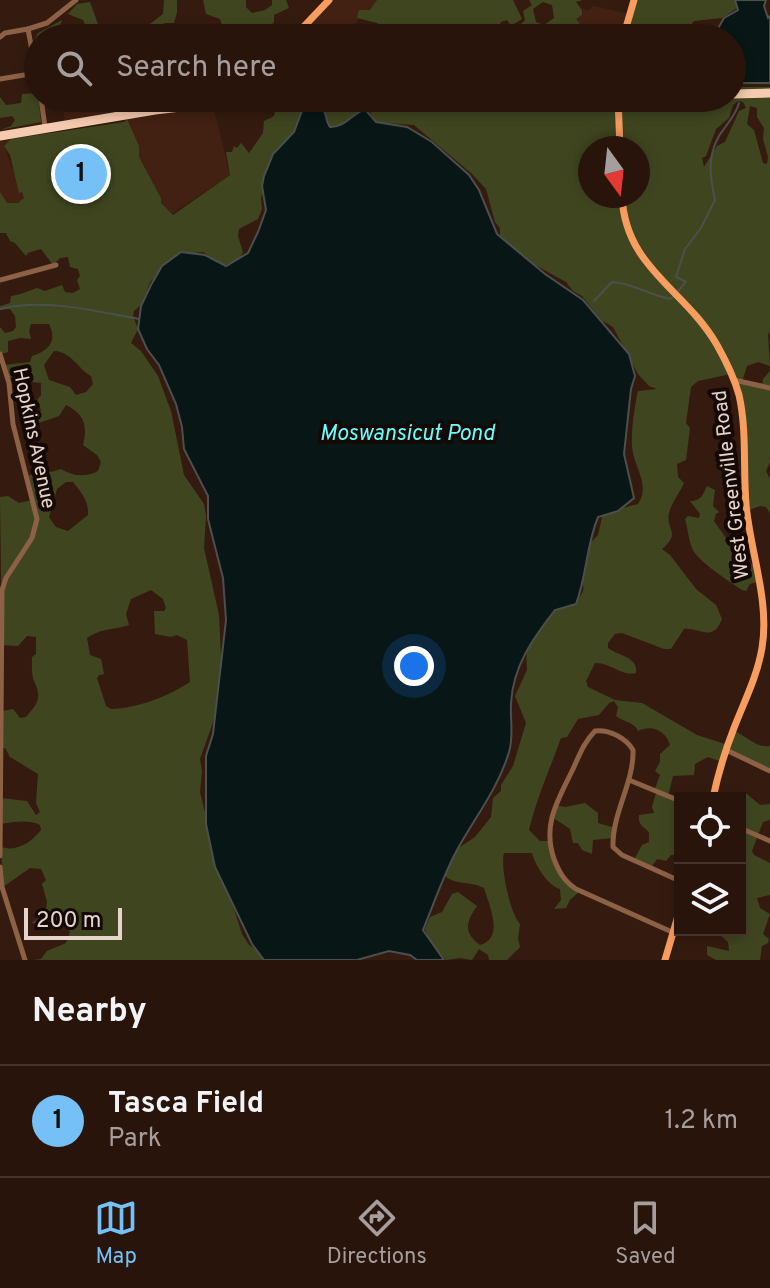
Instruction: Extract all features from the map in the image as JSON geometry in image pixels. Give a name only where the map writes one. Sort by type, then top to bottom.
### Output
[{"type":"highway","points":[[746,94],[770,93]]},
{"type":"highway","points":[[0,136],[142,112]]},
{"type":"main road","points":[[306,24],[329,0]]},
{"type":"main road","points":[[627,24],[634,0]]},
{"type":"main road","points":[[619,112],[620,136]]},
{"type":"main road","name":"West Greenville Road","points":[[624,208],[626,228],[634,245],[655,275],[700,319],[734,380],[741,407],[746,502],[763,625],[762,646],[756,674],[726,750],[715,792]]},
{"type":"main road","points":[[665,960],[674,926]]},
{"type":"street","points":[[44,24],[76,0]]},
{"type":"street","points":[[0,37],[24,29]]},
{"type":"street","points":[[0,79],[24,75]]},
{"type":"street","points":[[43,112],[46,128]]},
{"type":"street","points":[[0,280],[56,265]]},
{"type":"street","name":"Hopkins Avenue","points":[[0,354],[9,383],[13,424],[37,519],[32,538],[2,590],[0,856]]},
{"type":"street","points":[[734,380],[770,388]]},
{"type":"street","points":[[672,932],[576,889],[560,873],[552,851],[549,825],[557,799],[595,731],[607,732],[632,747],[634,755],[613,847],[622,855],[674,878]]},
{"type":"street","points":[[726,750],[770,771]]},
{"type":"street","points":[[629,780],[674,799]]},
{"type":"street","points":[[746,831],[770,841]]},
{"type":"street","points":[[0,867],[2,887],[25,960]]},
{"type":"shaded area","points":[[322,0],[377,0],[371,9],[358,13],[358,21],[354,24],[305,24],[324,2]]},
{"type":"shaded area","points":[[593,6],[629,14],[626,24],[577,24],[576,18],[582,15],[583,8],[588,11]]},
{"type":"shaded area","points":[[63,112],[112,112],[65,121]]},
{"type":"shaded area","points":[[170,112],[215,112],[230,175],[170,215],[139,157],[127,119]]},
{"type":"shaded area","points":[[11,132],[11,139],[4,146],[24,198],[18,203],[7,203],[0,192],[0,134]]},
{"type":"green space","points":[[164,0],[177,0],[174,23],[150,24],[163,14]]},
{"type":"green space","points":[[203,0],[246,0],[246,7],[252,13],[265,10],[272,5],[272,0],[286,0],[289,8],[274,15],[272,24],[222,24],[220,19],[206,14]]},
{"type":"green space","points":[[377,0],[513,0],[522,19],[514,24],[507,20],[500,24],[378,24],[357,18],[359,10],[370,10]]},
{"type":"green space","points":[[529,0],[583,0],[576,2],[582,10],[582,15],[576,19],[580,24],[545,24],[554,18],[552,5],[543,2],[533,9],[536,22],[541,24],[521,24],[525,20],[523,11],[532,5]]},
{"type":"green space","points":[[634,0],[744,0],[743,4],[722,18],[694,21],[692,24],[627,24]]},
{"type":"green space","points":[[90,2],[98,24],[85,24],[83,20],[68,14],[77,4]]},
{"type":"green space","points":[[746,87],[770,87],[770,366],[758,362],[747,366],[742,382],[762,387],[763,379],[770,371],[770,462],[766,471],[770,479],[770,513],[766,507],[760,506],[747,511],[743,414],[731,374],[698,381],[691,387],[686,423],[690,428],[686,460],[677,464],[678,477],[684,483],[669,513],[671,539],[662,549],[696,589],[716,605],[722,619],[710,632],[684,629],[671,649],[622,633],[615,634],[608,648],[631,660],[636,673],[595,663],[586,681],[588,687],[615,700],[642,703],[697,735],[728,745],[733,731],[759,745],[770,746],[770,769],[727,751],[722,762],[708,757],[695,764],[694,775],[673,776],[668,797],[674,800],[674,855],[666,861],[657,859],[651,868],[634,860],[642,845],[649,842],[649,832],[640,823],[639,815],[654,813],[654,791],[660,775],[655,771],[660,754],[670,745],[658,730],[648,728],[638,731],[616,716],[618,707],[614,701],[599,715],[578,719],[567,737],[561,738],[529,830],[540,841],[549,841],[560,873],[580,891],[566,908],[554,909],[561,900],[560,889],[543,874],[532,853],[504,853],[507,890],[520,924],[520,947],[507,960],[489,960],[488,955],[479,949],[472,960],[446,960],[431,943],[425,929],[430,917],[442,912],[452,894],[458,892],[477,906],[468,923],[471,936],[480,945],[492,936],[492,912],[484,888],[453,881],[444,875],[451,853],[475,837],[491,817],[493,798],[501,791],[501,785],[513,766],[526,723],[515,696],[527,670],[526,645],[538,622],[561,605],[574,605],[582,594],[588,545],[598,535],[603,513],[638,504],[642,497],[642,483],[632,447],[634,414],[638,391],[657,389],[649,386],[638,374],[613,327],[601,320],[582,296],[566,282],[528,261],[500,238],[500,228],[495,222],[486,189],[414,125],[375,122],[370,112],[731,112],[729,118],[716,129],[706,156],[702,158],[704,167],[717,146],[725,142],[739,112],[746,112]],"holes":[[[750,106],[757,108],[757,117],[764,128],[767,164],[763,163],[754,130],[747,124]]]},
{"type":"green space","points":[[22,94],[24,112],[40,112],[41,122],[0,130],[11,126],[15,120],[12,116],[0,118],[0,97],[6,105],[21,103]]},
{"type":"green space","points":[[275,112],[308,112],[290,136],[289,142],[270,159],[258,219],[239,229],[243,252],[240,258],[223,265],[203,252],[182,254],[150,282],[142,304],[134,311],[138,329],[131,343],[141,351],[158,376],[171,411],[184,475],[204,504],[204,548],[219,615],[222,679],[217,711],[200,759],[200,792],[212,842],[242,934],[249,945],[265,954],[268,960],[34,960],[41,959],[47,951],[66,943],[70,932],[61,919],[43,924],[31,923],[45,914],[47,902],[42,884],[46,880],[41,869],[30,868],[3,887],[1,847],[23,845],[41,830],[40,825],[31,822],[1,824],[1,798],[27,801],[36,815],[40,812],[36,803],[38,774],[10,757],[5,748],[0,748],[2,711],[13,709],[20,718],[26,717],[36,705],[38,697],[32,670],[36,637],[27,636],[18,646],[2,645],[0,497],[8,496],[19,503],[32,500],[27,476],[47,469],[88,475],[98,471],[101,462],[83,445],[85,426],[77,412],[66,405],[59,416],[39,423],[37,420],[41,410],[37,400],[41,395],[41,383],[33,382],[24,375],[8,379],[4,365],[30,362],[32,356],[50,345],[52,330],[49,324],[31,324],[31,339],[8,341],[8,352],[0,354],[0,327],[5,333],[16,327],[15,316],[10,309],[0,310],[0,306],[10,303],[11,296],[62,285],[65,292],[73,293],[80,289],[78,269],[70,267],[68,257],[60,258],[53,265],[41,249],[26,256],[6,233],[0,233],[0,192],[7,203],[18,203],[24,198],[22,192],[19,193],[10,155],[4,146],[11,139],[124,122],[127,119],[139,146],[139,157],[161,203],[173,215],[230,175],[226,152],[232,152],[234,146],[237,148],[241,143],[249,153],[263,133],[264,121],[274,116]],"holes":[[[54,351],[60,352],[91,376],[93,384],[86,392],[76,395],[70,387],[49,380],[44,365]],[[66,482],[73,482],[82,493],[88,510],[88,515],[68,531],[56,527],[49,517],[57,489]],[[151,590],[163,599],[166,608],[164,611],[154,611],[155,634],[177,635],[187,640],[190,682],[152,701],[111,709],[106,706],[97,678],[104,674],[101,659],[90,655],[87,638],[129,625],[126,614],[131,599]]]},
{"type":"green space","points":[[326,112],[357,112],[343,123],[327,126]]},
{"type":"green space","points":[[707,486],[715,490],[713,506],[719,512],[714,521],[733,548],[736,559],[745,565],[754,564],[757,582],[750,584],[746,591],[708,566],[691,546],[685,519],[688,516],[699,518],[700,514],[690,501],[700,498]]},
{"type":"green space","points":[[747,794],[760,805],[770,804],[770,820],[763,822],[752,851],[770,863],[770,895],[757,898],[760,908],[770,914],[763,934],[769,939],[762,946],[760,960],[716,960],[707,955],[707,946],[729,951],[728,942],[721,936],[746,936]]},
{"type":"green space","points":[[585,803],[598,813],[598,823],[615,828],[613,838],[593,840],[592,854],[582,850],[578,843],[573,843],[570,829],[552,817],[555,805],[565,807]]},
{"type":"water","points":[[735,0],[766,0],[764,6],[768,18],[770,16],[770,83],[746,83],[746,24],[721,24],[724,18],[738,10]]},
{"type":"water","name":"Moswansicut Pond","points":[[302,112],[325,112],[330,127],[340,125],[359,112],[368,112],[376,122],[407,127],[432,142],[469,175],[479,190],[497,234],[545,274],[583,300],[629,354],[635,376],[624,454],[634,498],[618,511],[598,517],[576,604],[555,610],[520,665],[513,690],[509,752],[492,791],[452,860],[423,930],[444,960],[417,960],[410,955],[389,951],[357,960],[264,960],[252,944],[215,867],[206,824],[206,756],[213,734],[226,620],[223,578],[208,519],[208,496],[184,449],[176,404],[159,365],[138,329],[141,306],[151,285],[162,266],[181,252],[205,255],[226,266],[248,253],[266,210],[262,186],[264,176],[273,154],[294,132]]},
{"type":"waterway","points":[[678,291],[686,282],[676,277],[685,249],[701,228],[715,200],[711,175],[713,152],[719,136],[735,112]]},
{"type":"waterway","points":[[594,301],[612,282],[670,299],[673,297]]},
{"type":"waterway","points":[[0,309],[53,305],[139,319]]},
{"type":"place","name":"Tasca Field","points":[[81,174]]}]
